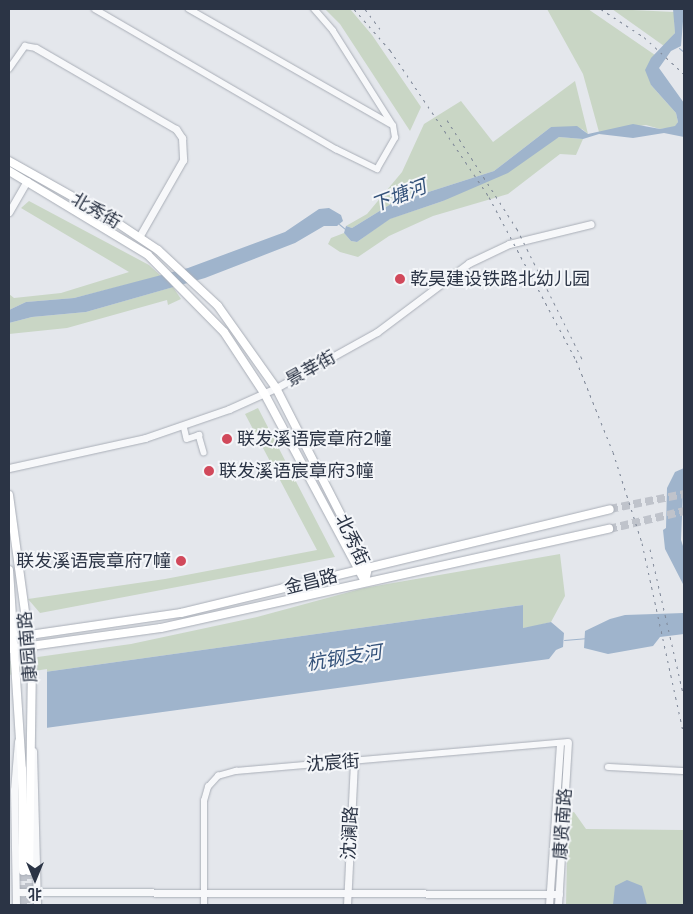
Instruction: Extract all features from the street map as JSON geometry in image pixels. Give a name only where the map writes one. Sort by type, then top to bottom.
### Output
[{"type":"main road","name":"北秀街","points":[[9,161],[139,237],[177,267],[218,306],[276,388],[368,568],[365,581]]},
{"type":"main road","name":"北秀街","points":[[9,171],[148,255],[224,332],[264,393],[357,570],[365,581]]},
{"type":"main road","name":"康园南路","points":[[9,495],[32,662],[32,740],[26,871],[22,769],[18,741],[16,664],[12,649],[9,570]]},
{"type":"main road","name":"金昌路","points":[[12,638],[181,613],[610,509]]},
{"type":"main road","name":"金昌路","points":[[12,649],[161,628],[365,581],[609,529]]},
{"type":"street","points":[[95,9],[336,149],[377,169],[396,138],[393,126],[333,31],[314,9]]},
{"type":"street","points":[[189,9],[393,126]]},
{"type":"street","points":[[9,69],[25,46],[36,48],[176,129],[182,138],[182,160],[139,237]]},
{"type":"street","points":[[9,212],[27,181]]},
{"type":"street","name":"景莘街","points":[[9,468],[184,426],[276,388],[376,332],[469,263],[509,244],[590,224]]},
{"type":"street","points":[[184,426],[187,439],[199,436],[204,452]]},
{"type":"street","name":"康园南路","points":[[32,740],[36,788],[37,905]]},
{"type":"street","name":"康园南路","points":[[16,905],[12,791],[18,741]]},
{"type":"street","name":"沈宸街","points":[[204,905],[204,801],[212,780],[236,771],[568,742]]},
{"type":"street","name":"康贤南路","points":[[558,905],[568,742]]},
{"type":"street","name":"康贤南路","points":[[549,905],[560,743]]},
{"type":"street","name":"沈澜路","points":[[348,905],[354,761]]},
{"type":"street","points":[[608,767],[684,771]]},
{"type":"street","points":[[16,892],[204,892],[348,895],[559,894]]},
{"type":"green space","points":[[325,9],[350,9],[372,35],[421,107],[410,131],[340,24]]},
{"type":"green space","points":[[547,9],[588,9],[655,55],[651,59],[651,85],[676,113],[678,122],[675,127],[660,129],[646,125],[599,132],[583,74]]},
{"type":"green space","points":[[612,9],[674,12],[675,33],[664,46]]},
{"type":"green space","points":[[575,81],[588,134],[582,129],[551,127],[494,171],[391,204],[352,228],[346,226],[367,214],[402,172],[424,124],[461,101],[493,142]]},
{"type":"green space","points":[[559,137],[583,139],[576,155],[560,154],[508,194],[433,216],[389,236],[358,257],[340,252],[328,244],[331,238],[344,233],[351,241],[357,242],[389,219],[443,201]]},
{"type":"green space","points":[[29,201],[149,265],[161,276],[74,298],[26,302],[9,310],[9,294],[14,298],[61,293],[129,272],[21,208]]},
{"type":"green space","points":[[173,287],[181,299],[168,305],[167,300],[67,328],[9,334],[9,323],[32,317],[86,312]]},
{"type":"green space","points":[[258,408],[335,557],[40,613],[28,599],[165,579],[317,550],[245,414]]},
{"type":"green space","points":[[560,554],[565,596],[551,622],[532,627],[523,628],[523,605],[9,677],[9,661],[131,644],[257,617],[364,588]]},
{"type":"green space","points":[[574,812],[586,829],[684,830],[684,905],[566,905],[568,814]]},
{"type":"water","points":[[673,9],[684,9],[681,46],[671,51],[659,68],[684,103],[684,137],[664,133],[633,138],[599,134],[583,139],[559,137],[508,173],[443,201],[390,219],[357,242],[351,241],[344,233],[346,226],[352,228],[391,204],[494,171],[551,127],[577,126],[588,134],[633,124],[660,129],[675,126],[678,122],[676,113],[651,85],[645,70],[651,58],[675,33]]},
{"type":"water","points":[[329,208],[341,215],[343,221],[337,226],[324,226],[295,243],[205,278],[86,312],[32,317],[9,323],[9,310],[26,302],[74,298],[188,268],[285,232],[319,209]]},
{"type":"water","points":[[684,468],[681,540],[684,549],[684,586],[665,549],[663,530],[666,528],[667,488],[675,472]]},
{"type":"water","points":[[523,605],[523,628],[551,622],[564,633],[563,647],[556,650],[549,659],[9,733],[9,677]]},
{"type":"water","points":[[684,613],[684,634],[660,637],[653,646],[608,654],[584,648],[585,631],[610,619],[625,615]]},
{"type":"water","points":[[627,880],[642,886],[647,905],[613,905],[615,886]]},
{"type":"pier","points":[[47,669],[47,732],[9,736],[9,675]]},
{"type":"waterway","points":[[679,48],[684,52]]},
{"type":"waterway","name":"下塘河","points":[[339,224],[345,229]]},
{"type":"waterway","name":"杭钢支河","points":[[564,640],[585,638]]},
{"type":"tunnel","points":[[610,509],[684,494]]},
{"type":"tunnel","points":[[609,529],[684,511]]},
{"type":"tunnel","points":[[23,871],[23,905]]},
{"type":"tunnel","points":[[29,871],[29,905]]},
{"type":"railway","points":[[354,9],[390,50],[489,197],[576,360],[613,452],[642,543],[684,736]]},
{"type":"railway","points":[[365,9],[380,29]]},
{"type":"railway","points":[[601,9],[644,37],[684,74]]},
{"type":"railway","points":[[447,120],[517,229],[584,363]]},
{"type":"railway","points":[[650,549],[684,698]]},
{"type":"place","name":"乾昊建设铁路北幼儿园","points":[[400,279]]},
{"type":"place","name":"联发溪语宸章府2幢","points":[[227,439]]},
{"type":"place","name":"联发溪语宸章府3幢","points":[[209,471]]},
{"type":"place","name":"联发溪语宸章府7幢","points":[[181,561]]}]
